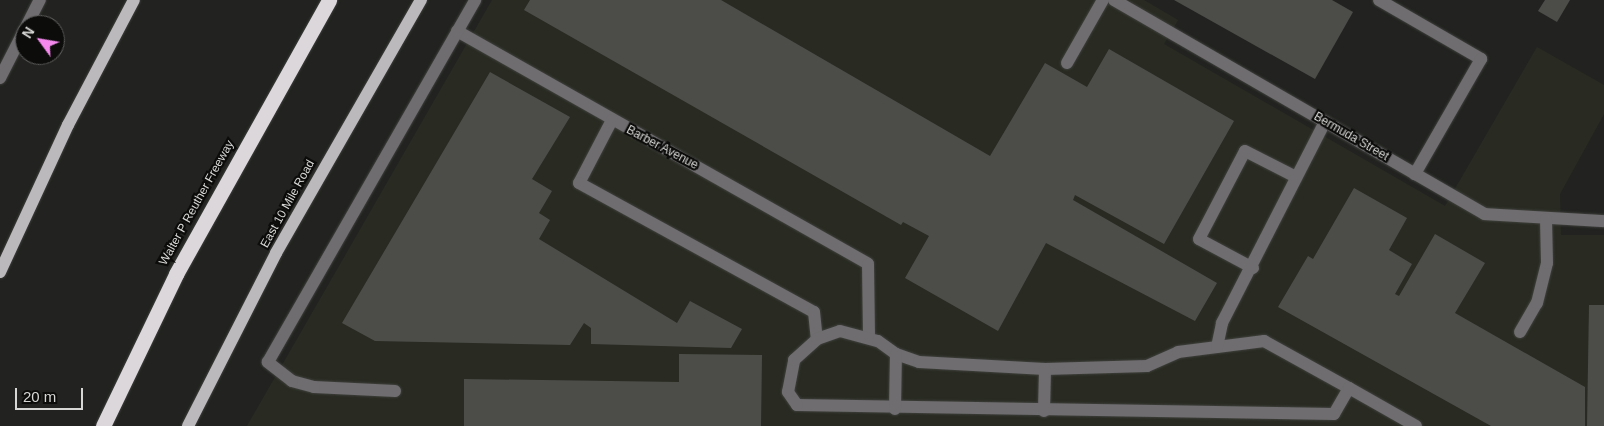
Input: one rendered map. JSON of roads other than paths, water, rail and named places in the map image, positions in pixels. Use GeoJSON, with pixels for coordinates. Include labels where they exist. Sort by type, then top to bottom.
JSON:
{"type":"FeatureCollection","features":[{"type":"Feature","properties":{"kind":"highway","name":"Walter P Reuther Freeway"},"geometry":{"type":"LineString","coordinates":[[103,426],[176,274],[330,0]]}},
{"type":"Feature","properties":{"kind":"main road"},"geometry":{"type":"LineString","coordinates":[[0,272],[68,125],[134,0]]}},
{"type":"Feature","properties":{"kind":"main road","name":"East 10 Mile Road"},"geometry":{"type":"LineString","coordinates":[[188,426],[276,253],[421,0]]}},
{"type":"Feature","properties":{"kind":"street"},"geometry":{"type":"LineString","coordinates":[[32,15],[40,0]]}},
{"type":"Feature","properties":{"kind":"street"},"geometry":{"type":"LineString","coordinates":[[395,391],[314,387],[292,381],[268,362],[475,0]]}},
{"type":"Feature","properties":{"kind":"street"},"geometry":{"type":"LineString","coordinates":[[1067,63],[1103,0]]}},
{"type":"Feature","properties":{"kind":"street","name":"Bermuda Street"},"geometry":{"type":"LineString","coordinates":[[1114,0],[1485,214],[1604,221]]}},
{"type":"Feature","properties":{"kind":"street"},"geometry":{"type":"LineString","coordinates":[[1379,0],[1481,59],[1415,174]]}},
{"type":"Feature","properties":{"kind":"street","name":"Barber Avenue"},"geometry":{"type":"LineString","coordinates":[[457,31],[868,264],[869,338]]}},
{"type":"Feature","properties":{"kind":"street"},"geometry":{"type":"LineString","coordinates":[[0,78],[15,49]]}},
{"type":"Feature","properties":{"kind":"street"},"geometry":{"type":"LineString","coordinates":[[612,120],[578,183],[814,312],[817,338]]}},
{"type":"Feature","properties":{"kind":"street"},"geometry":{"type":"LineString","coordinates":[[1217,347],[1222,323],[1253,268],[1296,177],[1325,122]]}},
{"type":"Feature","properties":{"kind":"street"},"geometry":{"type":"LineString","coordinates":[[1253,268],[1199,239],[1246,151],[1296,177]]}},
{"type":"Feature","properties":{"kind":"street"},"geometry":{"type":"LineString","coordinates":[[1520,332],[1537,303],[1547,263],[1546,219]]}},
{"type":"Feature","properties":{"kind":"street"},"geometry":{"type":"LineString","coordinates":[[1349,388],[1334,414],[895,409],[797,406],[788,392],[789,374],[801,350],[817,338],[840,331],[869,338],[896,354],[919,362],[1045,369],[1147,366],[1178,352],[1264,341],[1349,388],[1416,426]]}},
{"type":"Feature","properties":{"kind":"street"},"geometry":{"type":"LineString","coordinates":[[895,409],[896,354]]}},
{"type":"Feature","properties":{"kind":"street"},"geometry":{"type":"LineString","coordinates":[[1044,411],[1045,369]]}}]}
